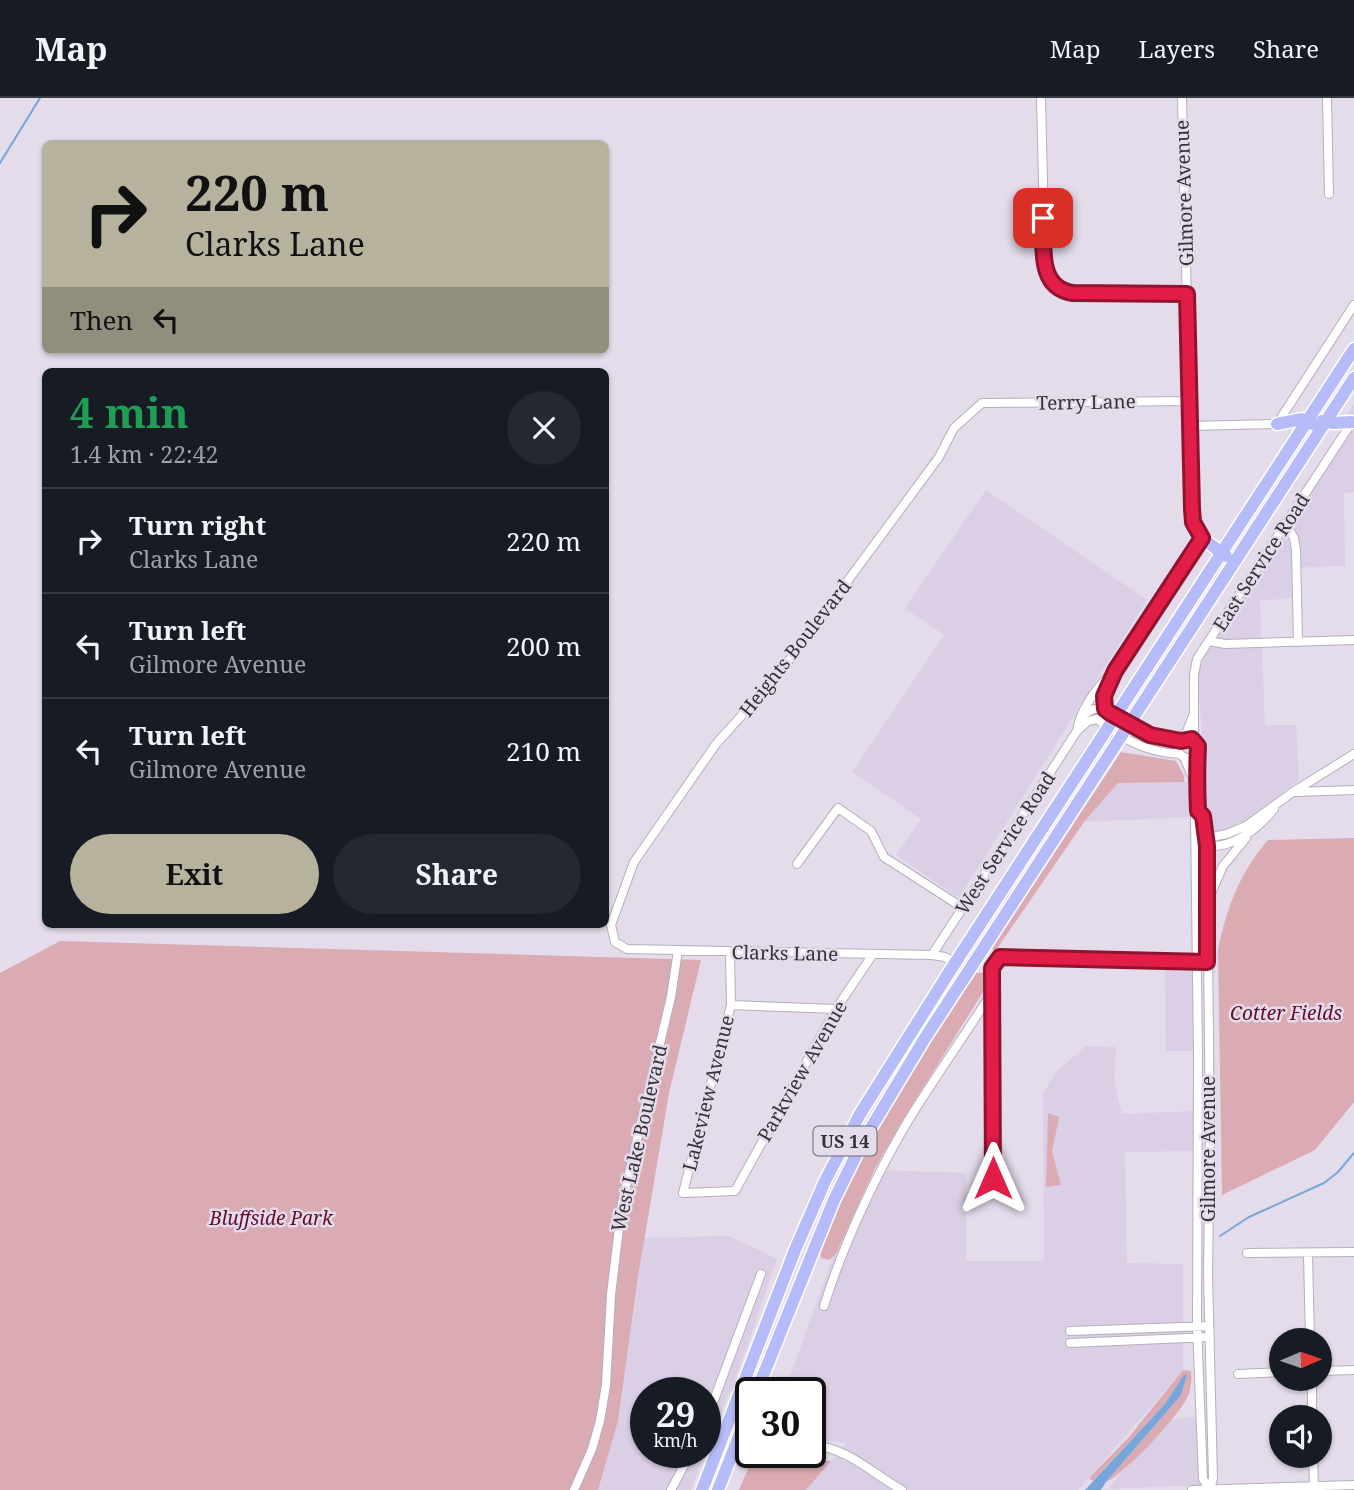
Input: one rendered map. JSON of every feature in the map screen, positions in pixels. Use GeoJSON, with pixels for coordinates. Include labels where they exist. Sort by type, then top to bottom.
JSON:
{"type":"FeatureCollection","features":[{"type":"Feature","properties":{"kind":"highway"},"geometry":{"type":"LineString","coordinates":[[1237,556],[1231,548],[1234,533],[1354,349]]}},
{"type":"Feature","properties":{"kind":"highway","name":"US 14"},"geometry":{"type":"LineString","coordinates":[[762,1377],[807,1261],[847,1172],[896,1085],[1354,378]]}},
{"type":"Feature","properties":{"kind":"highway"},"geometry":{"type":"LineString","coordinates":[[1342,396],[1340,414],[1353,421]]}},
{"type":"Feature","properties":{"kind":"highway"},"geometry":{"type":"LineString","coordinates":[[1320,400],[1319,416],[1325,423],[1353,421]]}},
{"type":"Feature","properties":{"kind":"highway"},"geometry":{"type":"LineString","coordinates":[[1277,424],[1297,419],[1308,420],[1314,426],[1312,442]]}},
{"type":"Feature","properties":{"kind":"highway"},"geometry":{"type":"LineString","coordinates":[[1277,424],[1292,430],[1293,441]]}},
{"type":"Feature","properties":{"kind":"highway","name":"US 14"},"geometry":{"type":"LineString","coordinates":[[702,1490],[785,1275],[825,1181],[860,1114],[1108,728],[1110,712],[1234,533]]}},
{"type":"Feature","properties":{"kind":"highway"},"geometry":{"type":"LineString","coordinates":[[1202,538],[1222,552],[1229,561],[1229,569]]}},
{"type":"Feature","properties":{"kind":"highway"},"geometry":{"type":"LineString","coordinates":[[1202,538],[1213,565]]}},
{"type":"Feature","properties":{"kind":"highway"},"geometry":{"type":"LineString","coordinates":[[955,963],[960,977],[958,989]]}},
{"type":"Feature","properties":{"kind":"highway"},"geometry":{"type":"LineString","coordinates":[[718,1490],[735,1457]]}},
{"type":"Feature","properties":{"kind":"street"},"geometry":{"type":"LineString","coordinates":[[1041,98],[1045,266],[1052,283],[1073,293],[1187,294]]}},
{"type":"Feature","properties":{"kind":"street","name":"Gilmore Avenue"},"geometry":{"type":"LineString","coordinates":[[1182,98],[1192,517],[1202,538]]}},
{"type":"Feature","properties":{"kind":"street"},"geometry":{"type":"LineString","coordinates":[[1327,98],[1329,194]]}},
{"type":"Feature","properties":{"kind":"street"},"geometry":{"type":"LineString","coordinates":[[1191,426],[1277,424],[1354,305]]}},
{"type":"Feature","properties":{"kind":"street","name":"Terry Lane"},"geometry":{"type":"LineString","coordinates":[[982,403],[1190,401]]}},
{"type":"Feature","properties":{"kind":"street","name":"Heights Boulevard"},"geometry":{"type":"LineString","coordinates":[[615,942],[611,925],[634,862],[716,744],[779,674],[883,533],[939,457],[954,428],[982,403]]}},
{"type":"Feature","properties":{"kind":"street","name":"East Service Road"},"geometry":{"type":"LineString","coordinates":[[1194,740],[1196,664],[1353,421]]}},
{"type":"Feature","properties":{"kind":"street"},"geometry":{"type":"LineString","coordinates":[[1286,524],[1294,538],[1296,550],[1298,642]]}},
{"type":"Feature","properties":{"kind":"street","name":"West Service Road"},"geometry":{"type":"LineString","coordinates":[[1110,712],[1104,696],[1115,671],[1202,538]]}},
{"type":"Feature","properties":{"kind":"street"},"geometry":{"type":"LineString","coordinates":[[1209,641],[1225,644],[1354,640]]}},
{"type":"Feature","properties":{"kind":"street","name":"West Service Road"},"geometry":{"type":"LineString","coordinates":[[932,955],[1077,731],[1078,722],[1104,681],[1115,671]]}},
{"type":"Feature","properties":{"kind":"street"},"geometry":{"type":"LineString","coordinates":[[1084,714],[1094,709],[1110,712],[1150,735],[1194,740]]}},
{"type":"Feature","properties":{"kind":"street","name":"East Service Road"},"geometry":{"type":"LineString","coordinates":[[1183,740],[1194,714]]}},
{"type":"Feature","properties":{"kind":"street"},"geometry":{"type":"LineString","coordinates":[[1077,731],[1092,719],[1097,719],[1121,737],[1150,750],[1190,758],[1196,755]]}},
{"type":"Feature","properties":{"kind":"street","name":"Gilmore Avenue"},"geometry":{"type":"LineString","coordinates":[[1183,740],[1179,746],[1195,783],[1198,811],[1195,817],[1197,1338],[1203,1479],[1210,1490]]}},
{"type":"Feature","properties":{"kind":"street","name":"Gilmore Avenue"},"geometry":{"type":"LineString","coordinates":[[1194,740],[1198,746],[1195,783]]}},
{"type":"Feature","properties":{"kind":"street"},"geometry":{"type":"LineString","coordinates":[[1196,843],[1235,831],[1354,754]]}},
{"type":"Feature","properties":{"kind":"street"},"geometry":{"type":"LineString","coordinates":[[1293,792],[1354,790]]}},
{"type":"Feature","properties":{"kind":"street"},"geometry":{"type":"LineString","coordinates":[[1207,904],[1223,866],[1278,803]]}},
{"type":"Feature","properties":{"kind":"street"},"geometry":{"type":"LineString","coordinates":[[797,864],[838,808],[871,831],[884,857],[963,908]]}},
{"type":"Feature","properties":{"kind":"street","name":"Gilmore Avenue"},"geometry":{"type":"LineString","coordinates":[[1198,811],[1203,816],[1207,841],[1209,1326],[1213,1478],[1210,1490]]}},
{"type":"Feature","properties":{"kind":"street"},"geometry":{"type":"LineString","coordinates":[[1207,841],[1229,843],[1254,830]]}},
{"type":"Feature","properties":{"kind":"street","name":"Clarks Lane"},"geometry":{"type":"LineString","coordinates":[[615,942],[627,949],[932,955],[949,958],[955,963]]}},
{"type":"Feature","properties":{"kind":"street","name":"West Lake Boulevard"},"geometry":{"type":"LineString","coordinates":[[574,1490],[592,1449],[600,1422],[606,1385],[612,1275],[622,1203],[671,997],[678,950]]}},
{"type":"Feature","properties":{"kind":"street","name":"Lakeview Avenue"},"geometry":{"type":"LineString","coordinates":[[730,952],[731,1005],[683,1193],[735,1191]]}},
{"type":"Feature","properties":{"kind":"street","name":"Parkview Avenue"},"geometry":{"type":"LineString","coordinates":[[735,1191],[836,1009],[873,954]]}},
{"type":"Feature","properties":{"kind":"street"},"geometry":{"type":"LineString","coordinates":[[993,1178],[992,968],[1000,957],[1207,962]]}},
{"type":"Feature","properties":{"kind":"street"},"geometry":{"type":"LineString","coordinates":[[824,1306],[837,1266],[879,1173],[906,1125],[992,991]]}},
{"type":"Feature","properties":{"kind":"street"},"geometry":{"type":"LineString","coordinates":[[731,1005],[836,1009]]}},
{"type":"Feature","properties":{"kind":"street"},"geometry":{"type":"LineString","coordinates":[[1247,1253],[1354,1252]]}},
{"type":"Feature","properties":{"kind":"street"},"geometry":{"type":"LineString","coordinates":[[1308,1254],[1310,1328]]}},
{"type":"Feature","properties":{"kind":"street"},"geometry":{"type":"LineString","coordinates":[[721,1382],[761,1274]]}},
{"type":"Feature","properties":{"kind":"street"},"geometry":{"type":"LineString","coordinates":[[1070,1331],[1209,1326]]}},
{"type":"Feature","properties":{"kind":"street"},"geometry":{"type":"LineString","coordinates":[[1070,1343],[1210,1337]]}},
{"type":"Feature","properties":{"kind":"street"},"geometry":{"type":"LineString","coordinates":[[1332,1371],[1354,1370]]}},
{"type":"Feature","properties":{"kind":"street"},"geometry":{"type":"LineString","coordinates":[[1238,1374],[1269,1373]]}},
{"type":"Feature","properties":{"kind":"street"},"geometry":{"type":"LineString","coordinates":[[721,1427],[735,1432]]}},
{"type":"Feature","properties":{"kind":"street"},"geometry":{"type":"LineString","coordinates":[[826,1448],[851,1456],[877,1476],[902,1490]]}},
{"type":"Feature","properties":{"kind":"street"},"geometry":{"type":"LineString","coordinates":[[671,1490],[683,1468]]}},
{"type":"Feature","properties":{"kind":"street"},"geometry":{"type":"LineString","coordinates":[[1313,1468],[1314,1488]]}},
{"type":"Feature","properties":{"kind":"street"},"geometry":{"type":"LineString","coordinates":[[1192,1490],[1354,1485]]}},
{"type":"Feature","properties":{"kind":"shaded area"},"geometry":{"type":"Polygon","coordinates":[[[1354,404],[1354,492],[1344,493],[1345,566],[1291,568],[1292,598],[1260,601],[1265,725],[1296,725],[1299,780],[1244,824],[1228,831],[1216,832],[1210,830],[1207,818],[1198,672],[1211,648],[1213,631],[1347,426],[1348,413],[1354,404]]]}},
{"type":"Feature","properties":{"kind":"shaded area"},"geometry":{"type":"Polygon","coordinates":[[[986,490],[1147,600],[959,898],[896,855],[921,819],[852,772],[944,635],[905,608],[986,490]]]}},
{"type":"Feature","properties":{"kind":"shaded area"},"geometry":{"type":"Polygon","coordinates":[[[1189,782],[1191,817],[1084,822],[1114,783],[1189,782]]]}},
{"type":"Feature","properties":{"kind":"shaded area"},"geometry":{"type":"Polygon","coordinates":[[[1165,957],[1194,957],[1194,1051],[1166,1051],[1165,957]]]}},
{"type":"Feature","properties":{"kind":"shaded area"},"geometry":{"type":"Polygon","coordinates":[[[1086,1046],[1116,1047],[1114,1082],[1122,1114],[1194,1111],[1194,1151],[1125,1152],[1127,1263],[1183,1264],[1183,1370],[1078,1490],[806,1490],[846,1443],[826,1440],[826,1377],[790,1377],[833,1257],[874,1170],[966,1173],[966,1261],[1044,1261],[1043,1094],[1055,1073],[1086,1046]]]}},
{"type":"Feature","properties":{"kind":"shaded area"},"geometry":{"type":"Polygon","coordinates":[[[729,1236],[777,1259],[721,1414],[721,1377],[630,1377],[630,1468],[700,1468],[691,1490],[598,1490],[618,1421],[644,1238],[729,1236]]]}},
{"type":"Feature","properties":{"kind":"shaded area"},"geometry":{"type":"Polygon","coordinates":[[[1198,1416],[1201,1485],[1107,1489],[1170,1420],[1198,1416]]]}},
{"type":"Feature","properties":{"kind":"green space"},"geometry":{"type":"Polygon","coordinates":[[[1121,752],[1176,761],[1184,776],[1184,782],[1118,783],[1084,822],[996,950],[991,949],[1121,752]]]}},
{"type":"Feature","properties":{"kind":"green space","name":"Cotter Fields"},"geometry":{"type":"Polygon","coordinates":[[[1354,838],[1354,1102],[1315,1150],[1222,1195],[1218,950],[1230,905],[1249,865],[1268,840],[1354,838]]]}},
{"type":"Feature","properties":{"kind":"green space","name":"Bluffside Park"},"geometry":{"type":"Polygon","coordinates":[[[60,941],[701,960],[669,1093],[638,1277],[618,1421],[598,1490],[0,1490],[0,973],[60,941]]]}},
{"type":"Feature","properties":{"kind":"green space"},"geometry":{"type":"Polygon","coordinates":[[[976,973],[986,973],[985,989],[874,1170],[836,1254],[829,1260],[821,1258],[821,1245],[826,1232],[868,1147],[920,1059],[976,973]]]}},
{"type":"Feature","properties":{"kind":"green space"},"geometry":{"type":"Polygon","coordinates":[[[1048,1113],[1059,1117],[1052,1152],[1061,1185],[1046,1187],[1048,1113]]]}},
{"type":"Feature","properties":{"kind":"green space"},"geometry":{"type":"Polygon","coordinates":[[[1183,1370],[1191,1371],[1188,1395],[1162,1432],[1126,1468],[1106,1482],[1181,1395],[1187,1375],[1165,1404],[1093,1481],[1089,1478],[1129,1437],[1183,1370]]]}},
{"type":"Feature","properties":{"kind":"green space"},"geometry":{"type":"Polygon","coordinates":[[[748,1468],[825,1468],[806,1490],[739,1490],[748,1468]]]}},
{"type":"Feature","properties":{"kind":"water"},"geometry":{"type":"Polygon","coordinates":[[[1184,1375],[1187,1375],[1181,1395],[1101,1490],[1085,1490],[1165,1404],[1184,1375]]]}},
{"type":"Feature","properties":{"kind":"waterway"},"geometry":{"type":"LineString","coordinates":[[0,163],[40,98]]}},
{"type":"Feature","properties":{"kind":"waterway"},"geometry":{"type":"LineString","coordinates":[[1220,1236],[1249,1217],[1324,1183],[1338,1172],[1354,1153]]}},
{"type":"Feature","properties":{"kind":"route"},"geometry":{"type":"LineString","coordinates":[[993,1178],[992,968],[1000,957],[1207,962],[1207,837],[1203,816],[1198,811],[1195,783],[1198,771],[1197,743],[1188,738],[1181,741],[1150,735],[1110,713],[1105,709],[1104,700],[1115,671],[1202,538],[1193,522],[1192,509],[1187,294],[1073,293],[1060,289],[1047,275],[1043,218]]}}]}
